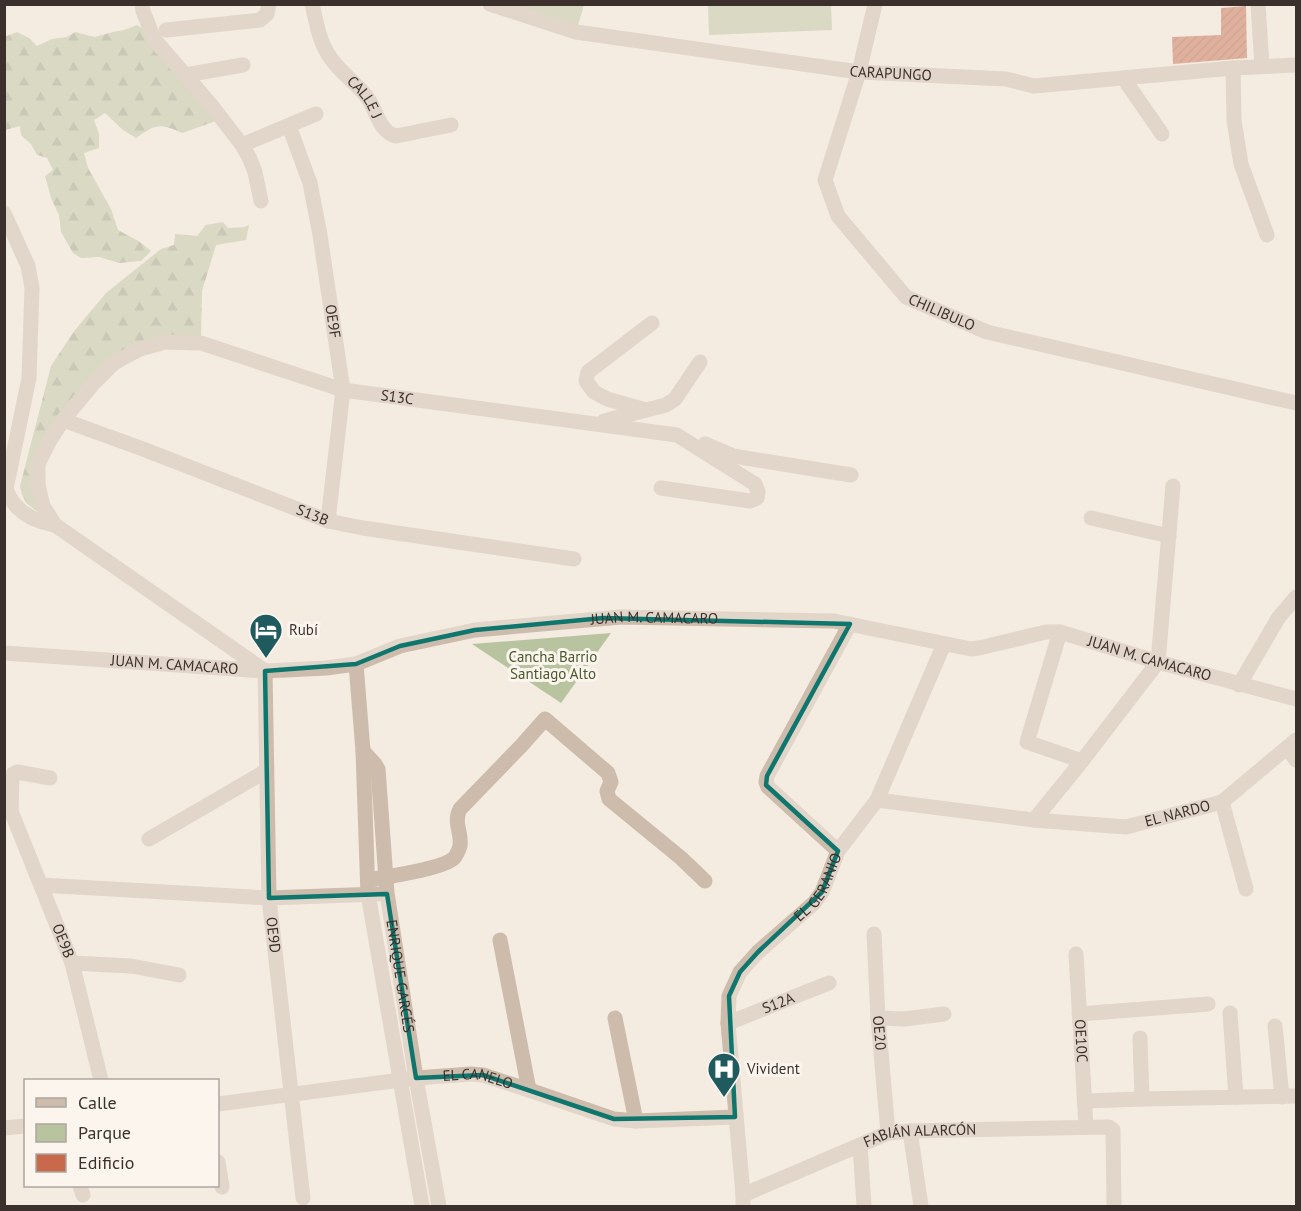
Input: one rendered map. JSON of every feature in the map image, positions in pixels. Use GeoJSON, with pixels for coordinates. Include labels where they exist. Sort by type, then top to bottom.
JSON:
{"type":"FeatureCollection","features":[{"type":"Feature","properties":{"kind":"street"},"geometry":{"type":"LineString","coordinates":[[142,4],[154,39],[242,145],[255,172],[261,201]]}},
{"type":"Feature","properties":{"kind":"street"},"geometry":{"type":"LineString","coordinates":[[166,30],[260,20],[267,14],[268,4]]}},
{"type":"Feature","properties":{"kind":"street","name":"CALLE J"},"geometry":{"type":"LineString","coordinates":[[312,4],[328,56],[367,98],[384,131],[396,136],[451,125]]}},
{"type":"Feature","properties":{"kind":"street","name":"CARAPUNGO"},"geometry":{"type":"LineString","coordinates":[[490,4],[576,32],[859,72],[1006,79],[1034,86],[1233,68],[1296,65]]}},
{"type":"Feature","properties":{"kind":"street","name":"CHILIBULO"},"geometry":{"type":"LineString","coordinates":[[875,4],[859,72],[825,180],[838,216],[906,297],[987,332],[1296,403]]}},
{"type":"Feature","properties":{"kind":"street"},"geometry":{"type":"LineString","coordinates":[[1258,4],[1262,66]]}},
{"type":"Feature","properties":{"kind":"street"},"geometry":{"type":"LineString","coordinates":[[185,75],[243,65]]}},
{"type":"Feature","properties":{"kind":"street"},"geometry":{"type":"LineString","coordinates":[[1233,68],[1234,120],[1241,164],[1267,236]]}},
{"type":"Feature","properties":{"kind":"street"},"geometry":{"type":"LineString","coordinates":[[1124,79],[1162,134]]}},
{"type":"Feature","properties":{"kind":"street"},"geometry":{"type":"LineString","coordinates":[[242,145],[316,114]]}},
{"type":"Feature","properties":{"kind":"street","name":"OE9F"},"geometry":{"type":"LineString","coordinates":[[289,126],[310,183],[344,390],[328,521]]}},
{"type":"Feature","properties":{"kind":"street"},"geometry":{"type":"LineString","coordinates":[[4,213],[28,266],[32,288],[29,378],[5,489],[9,499],[17,508],[37,522],[55,525],[266,670]]}},
{"type":"Feature","properties":{"kind":"street"},"geometry":{"type":"LineString","coordinates":[[646,410],[607,399],[594,392],[586,381],[588,372],[652,323]]}},
{"type":"Feature","properties":{"kind":"street","name":"S13C"},"geometry":{"type":"LineString","coordinates":[[55,525],[43,506],[38,485],[38,464],[49,442],[63,420],[114,363],[140,349],[165,342],[201,344],[344,390],[677,435],[755,484],[758,492],[757,498],[750,501],[661,488]]}},
{"type":"Feature","properties":{"kind":"street"},"geometry":{"type":"LineString","coordinates":[[595,424],[666,405],[675,399],[700,362]]}},
{"type":"Feature","properties":{"kind":"street","name":"S13B"},"geometry":{"type":"LineString","coordinates":[[63,420],[143,448],[328,521],[574,559]]}},
{"type":"Feature","properties":{"kind":"street"},"geometry":{"type":"LineString","coordinates":[[677,435],[733,456],[851,475]]}},
{"type":"Feature","properties":{"kind":"street"},"geometry":{"type":"LineString","coordinates":[[877,800],[1034,820],[1158,662],[1173,486]]}},
{"type":"Feature","properties":{"kind":"street"},"geometry":{"type":"LineString","coordinates":[[1091,518],[1169,536]]}},
{"type":"Feature","properties":{"kind":"street"},"geometry":{"type":"LineString","coordinates":[[1239,685],[1279,617],[1296,597]]}},
{"type":"Feature","properties":{"kind":"street","name":"JUAN M. CAMACARO"},"geometry":{"type":"LineString","coordinates":[[4,653],[266,670],[326,668],[356,664],[400,646],[475,630],[603,618],[834,621],[970,649],[1046,632],[1060,632],[1239,685],[1296,699]]}},
{"type":"Feature","properties":{"kind":"street"},"geometry":{"type":"LineString","coordinates":[[838,850],[768,787],[766,782],[767,776],[850,624]]}},
{"type":"Feature","properties":{"kind":"street"},"geometry":{"type":"LineString","coordinates":[[1060,632],[1027,742],[1082,761]]}},
{"type":"Feature","properties":{"kind":"street","name":"EL GERANIO"},"geometry":{"type":"LineString","coordinates":[[743,1201],[728,1023],[729,996],[740,972],[758,952],[814,903],[822,892],[838,850],[877,800],[944,644]]}},
{"type":"Feature","properties":{"kind":"street","name":"ENRIQUE GARCÉS"},"geometry":{"type":"LineString","coordinates":[[356,664],[363,751],[368,887],[409,1080],[439,1206]]}},
{"type":"Feature","properties":{"kind":"street","name":"OE9D"},"geometry":{"type":"LineString","coordinates":[[266,670],[269,898],[303,1198]]}},
{"type":"Feature","properties":{"kind":"street"},"geometry":{"type":"LineString","coordinates":[[41,885],[269,898],[386,885],[443,865],[455,858],[460,845],[457,815],[460,809],[545,719],[608,773],[611,782],[607,791],[609,799],[681,858],[705,881]]}},
{"type":"Feature","properties":{"kind":"street","name":"EL NARDO"},"geometry":{"type":"LineString","coordinates":[[1034,820],[1126,827],[1222,802],[1293,749]]}},
{"type":"Feature","properties":{"kind":"street","name":"ENRIQUE GARCÉS"},"geometry":{"type":"LineString","coordinates":[[363,751],[378,769],[386,885],[422,1206]]}},
{"type":"Feature","properties":{"kind":"street"},"geometry":{"type":"LineString","coordinates":[[149,839],[266,771]]}},
{"type":"Feature","properties":{"kind":"street"},"geometry":{"type":"LineString","coordinates":[[8,811],[13,774],[17,772],[50,778]]}},
{"type":"Feature","properties":{"kind":"street"},"geometry":{"type":"LineString","coordinates":[[1222,802],[1246,889]]}},
{"type":"Feature","properties":{"kind":"street","name":"OE9B"},"geometry":{"type":"LineString","coordinates":[[8,811],[72,963],[101,1079]]}},
{"type":"Feature","properties":{"kind":"street","name":"OE20"},"geometry":{"type":"LineString","coordinates":[[874,934],[878,1018],[888,1133]]}},
{"type":"Feature","properties":{"kind":"street"},"geometry":{"type":"LineString","coordinates":[[500,940],[529,1090]]}},
{"type":"Feature","properties":{"kind":"street","name":"OE10C"},"geometry":{"type":"LineString","coordinates":[[1076,954],[1086,1127]]}},
{"type":"Feature","properties":{"kind":"street"},"geometry":{"type":"LineString","coordinates":[[72,963],[131,966],[179,975]]}},
{"type":"Feature","properties":{"kind":"street","name":"S12A"},"geometry":{"type":"LineString","coordinates":[[728,1023],[830,983]]}},
{"type":"Feature","properties":{"kind":"street"},"geometry":{"type":"LineString","coordinates":[[1079,1014],[1208,1004]]}},
{"type":"Feature","properties":{"kind":"street"},"geometry":{"type":"LineString","coordinates":[[1230,1013],[1236,1097]]}},
{"type":"Feature","properties":{"kind":"street"},"geometry":{"type":"LineString","coordinates":[[878,1018],[904,1019],[944,1014]]}},
{"type":"Feature","properties":{"kind":"street"},"geometry":{"type":"LineString","coordinates":[[615,1018],[636,1121]]}},
{"type":"Feature","properties":{"kind":"street"},"geometry":{"type":"LineString","coordinates":[[1085,1101],[1289,1096],[1275,1026]]}},
{"type":"Feature","properties":{"kind":"street"},"geometry":{"type":"LineString","coordinates":[[1140,1038],[1142,1099]]}},
{"type":"Feature","properties":{"kind":"street","name":"EL CANELO"},"geometry":{"type":"LineString","coordinates":[[219,1104],[471,1074],[483,1075],[614,1119],[636,1121],[735,1117]]}},
{"type":"Feature","properties":{"kind":"street"},"geometry":{"type":"LineString","coordinates":[[4,1128],[24,1126]]}},
{"type":"Feature","properties":{"kind":"street","name":"FABIÁN ALARCÓN"},"geometry":{"type":"LineString","coordinates":[[743,1201],[888,1133],[1109,1127],[1113,1130],[1114,1206]]}},
{"type":"Feature","properties":{"kind":"street"},"geometry":{"type":"LineString","coordinates":[[910,1131],[921,1206]]}},
{"type":"Feature","properties":{"kind":"street"},"geometry":{"type":"LineString","coordinates":[[860,1145],[864,1206]]}},
{"type":"Feature","properties":{"kind":"street"},"geometry":{"type":"LineString","coordinates":[[219,1168],[222,1187]]}},
{"type":"Feature","properties":{"kind":"highlighted area"},"geometry":{"type":"Polygon","coordinates":[[[603,618],[850,624],[767,776],[766,785],[838,851],[822,892],[740,972],[729,996],[735,1117],[614,1119],[483,1075],[416,1078],[387,894],[269,898],[265,671],[356,664],[400,646],[475,630],[603,618]]]}},
{"type":"Feature","properties":{"kind":"green space"},"geometry":{"type":"Polygon","coordinates":[[[501,5],[584,5],[576,32],[501,5]]]}},
{"type":"Feature","properties":{"kind":"green space"},"geometry":{"type":"Polygon","coordinates":[[[708,5],[831,5],[832,30],[709,35],[708,5]]]}},
{"type":"Feature","properties":{"kind":"green space"},"geometry":{"type":"Polygon","coordinates":[[[137,25],[147,31],[219,120],[182,133],[163,126],[158,127],[136,138],[123,130],[105,113],[94,120],[99,134],[99,148],[84,153],[88,168],[111,209],[118,230],[151,251],[141,261],[119,263],[99,257],[81,258],[73,253],[61,232],[59,215],[45,176],[53,170],[47,158],[37,155],[31,144],[21,135],[20,126],[5,130],[4,37],[17,32],[29,38],[37,46],[52,39],[67,37],[75,32],[95,37],[137,25]]]}},
{"type":"Feature","properties":{"kind":"green space"},"geometry":{"type":"Polygon","coordinates":[[[223,222],[228,228],[249,225],[246,240],[216,245],[202,291],[201,336],[138,342],[43,440],[41,514],[27,503],[20,486],[51,366],[75,330],[106,293],[161,249],[174,245],[175,234],[197,236],[206,225],[223,222]]]}},
{"type":"Feature","properties":{"kind":"green space","name":"Cancha Barrio Santiago Alto"},"geometry":{"type":"Polygon","coordinates":[[[611,633],[561,703],[472,644],[611,633]]]}},
{"type":"Feature","properties":{"kind":"building"},"geometry":{"type":"Polygon","coordinates":[[[1246,6],[1247,58],[1173,64],[1172,37],[1221,35],[1221,8],[1246,6]]]}},
{"type":"Feature","properties":{"kind":"place","name":"Rubí"},"geometry":{"type":"Point","coordinates":[266,659]}},
{"type":"Feature","properties":{"kind":"place","name":"Vivident"},"geometry":{"type":"Point","coordinates":[724,1098]}}]}
